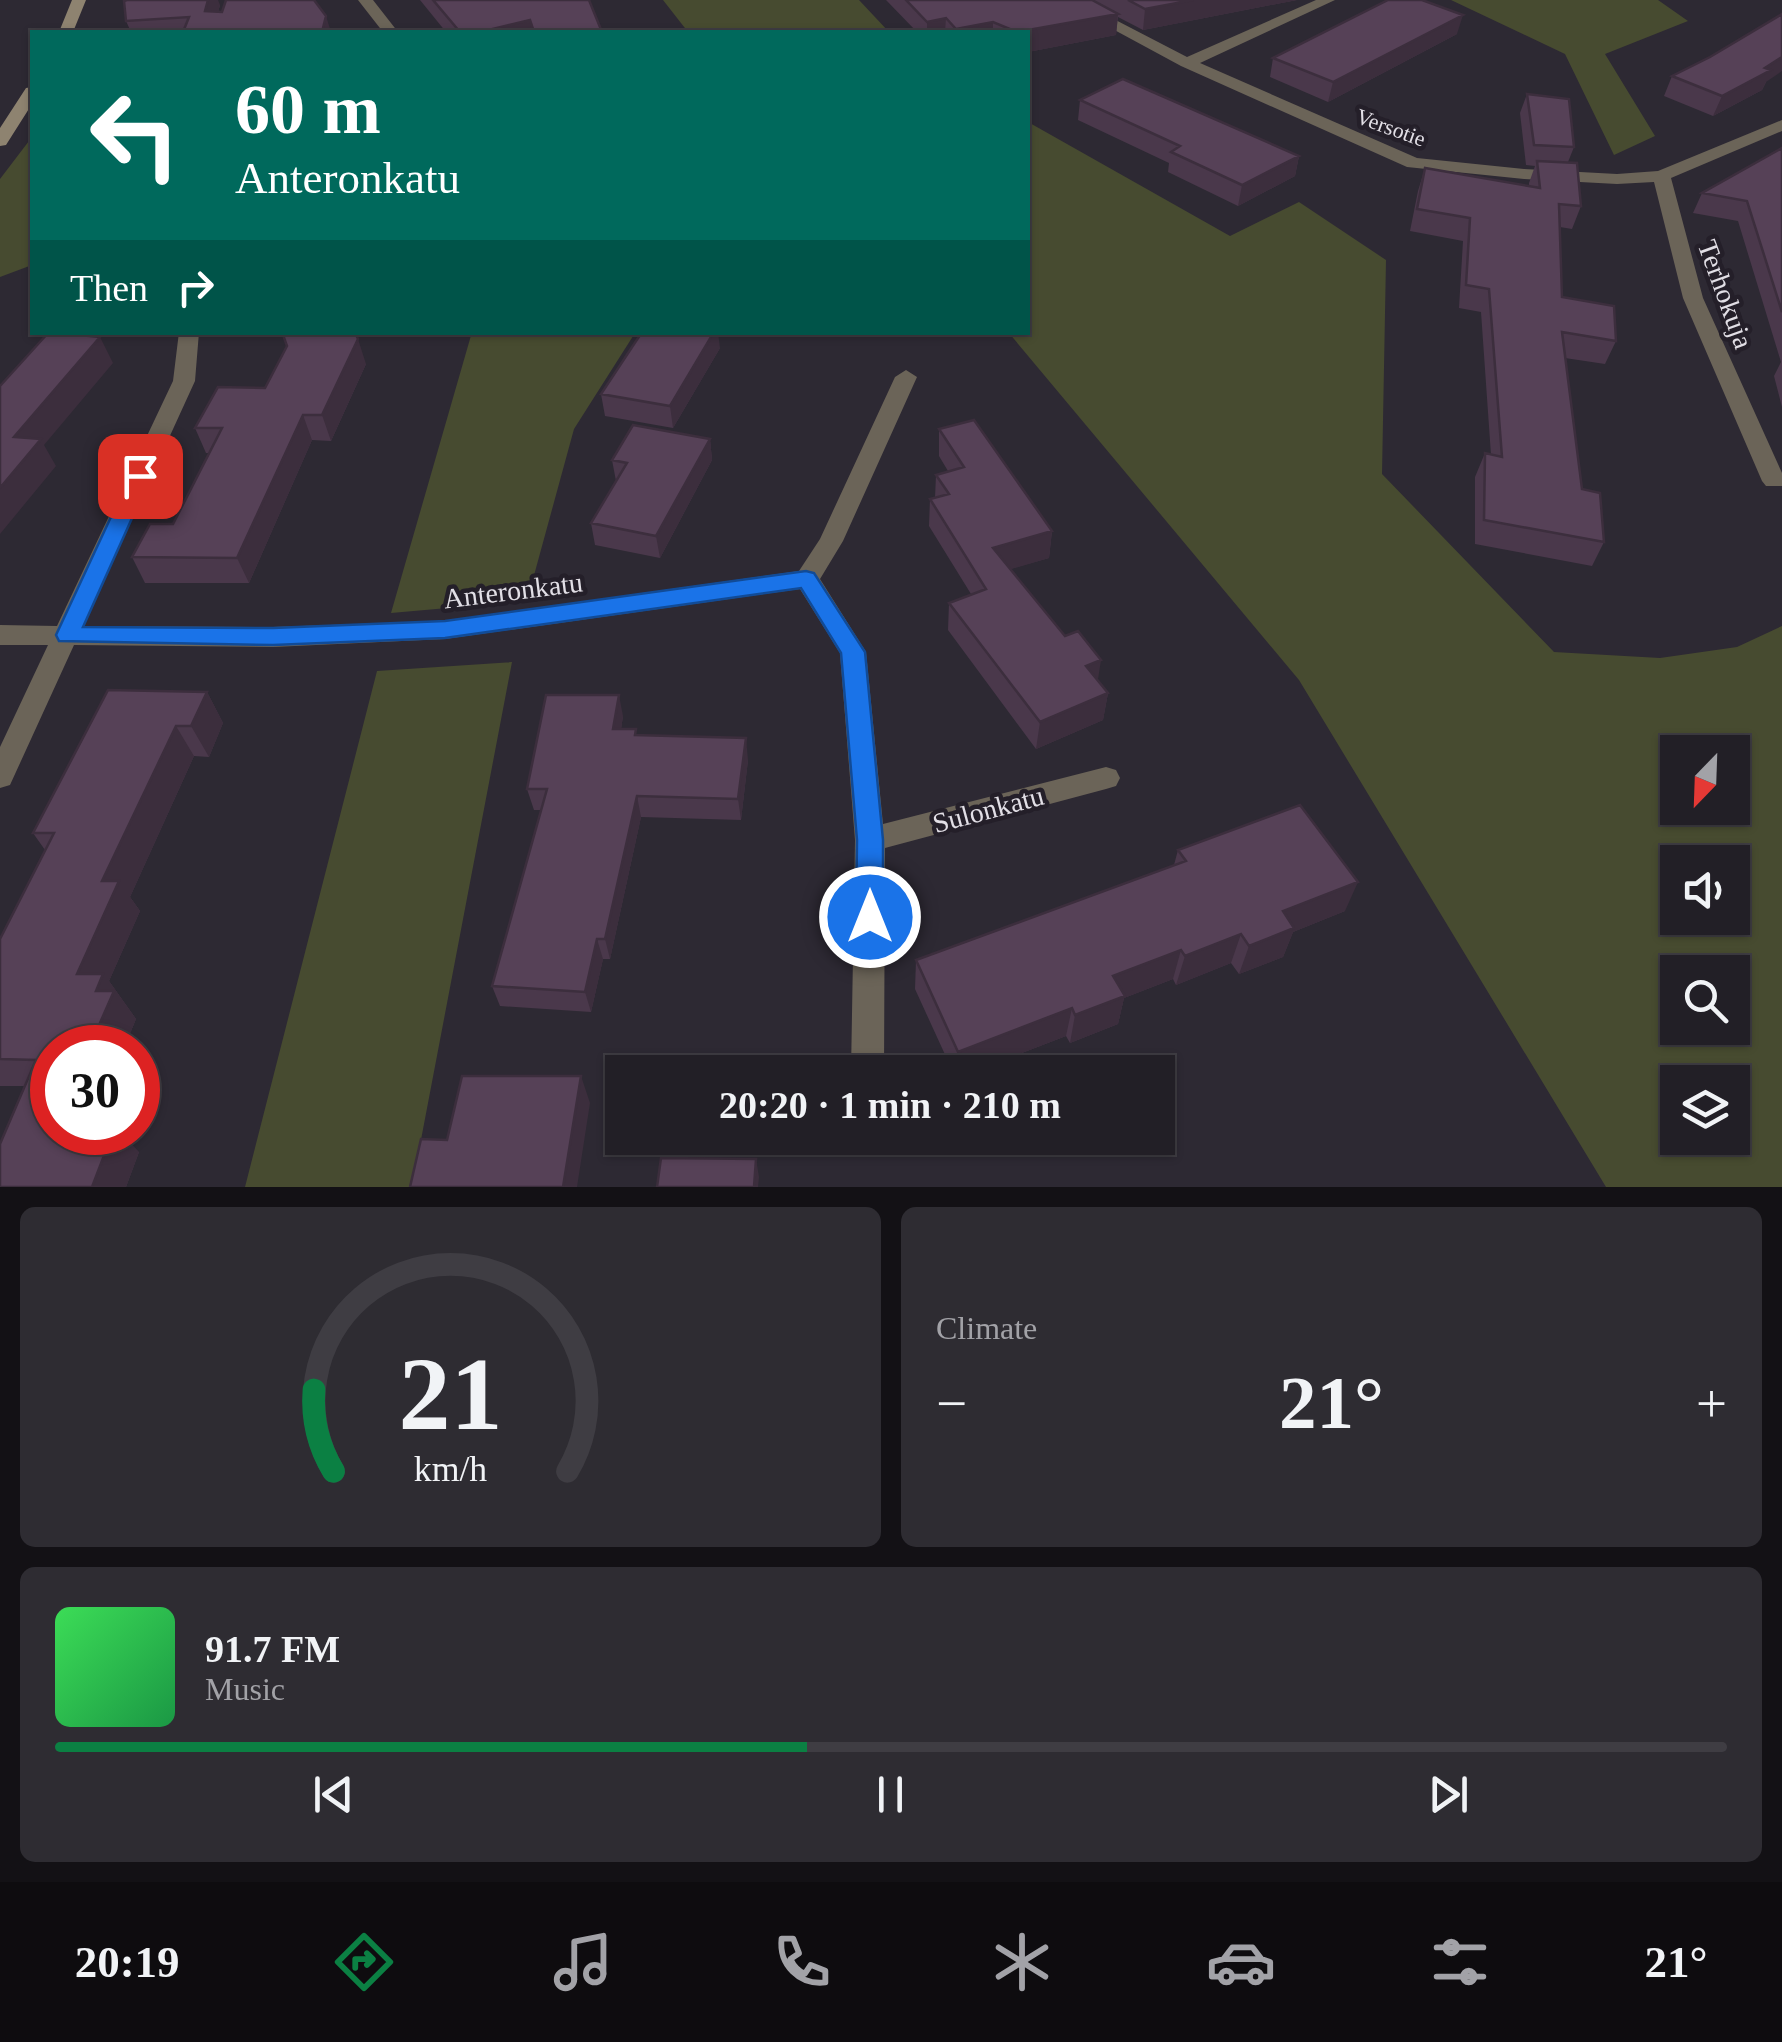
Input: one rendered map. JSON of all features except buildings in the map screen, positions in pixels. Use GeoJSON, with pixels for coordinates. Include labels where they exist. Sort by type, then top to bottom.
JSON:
{"type":"FeatureCollection","features":[{"type":"Feature","properties":{"kind":"street"},"geometry":{"type":"LineString","coordinates":[[67,30],[79,0]]}},
{"type":"Feature","properties":{"kind":"street"},"geometry":{"type":"LineString","coordinates":[[365,0],[390,30]]}},
{"type":"Feature","properties":{"kind":"street","name":"Versotie"},"geometry":{"type":"LineString","coordinates":[[1066,0],[1187,63],[1413,163],[1524,174],[1661,176],[1782,125]]}},
{"type":"Feature","properties":{"kind":"street"},"geometry":{"type":"LineString","coordinates":[[1187,63],[1328,0]]}},
{"type":"Feature","properties":{"kind":"street"},"geometry":{"type":"LineString","coordinates":[[0,141],[30,95]]}},
{"type":"Feature","properties":{"kind":"street","name":"Terhokuja"},"geometry":{"type":"LineString","coordinates":[[1661,176],[1693,298],[1774,481]]}},
{"type":"Feature","properties":{"kind":"street"},"geometry":{"type":"LineString","coordinates":[[0,777],[184,380],[189,335]]}},
{"type":"Feature","properties":{"kind":"street"},"geometry":{"type":"LineString","coordinates":[[868,1055],[870,840],[853,652],[806,579],[832,541],[906,377]]}},
{"type":"Feature","properties":{"kind":"street","name":"Anteronkatu"},"geometry":{"type":"LineString","coordinates":[[0,635],[273,637],[445,630],[806,579]]}},
{"type":"Feature","properties":{"kind":"street","name":"Sulonkatu"},"geometry":{"type":"LineString","coordinates":[[870,840],[1106,778]]}},
{"type":"Feature","properties":{"kind":"green space"},"geometry":{"type":"Polygon","coordinates":[[[663,0],[859,0],[887,30],[686,30],[663,0]]]}},
{"type":"Feature","properties":{"kind":"green space"},"geometry":{"type":"Polygon","coordinates":[[[1451,0],[1658,0],[1688,21],[1605,54],[1655,136],[1614,155],[1565,54],[1451,0]]]}},
{"type":"Feature","properties":{"kind":"green space"},"geometry":{"type":"Polygon","coordinates":[[[1030,123],[1230,236],[1299,202],[1386,260],[1382,474],[1554,652],[1660,658],[1737,647],[1782,626],[1782,1187],[1606,1187],[1299,680],[1011,335],[1030,335],[1030,123]]]}},
{"type":"Feature","properties":{"kind":"green space"},"geometry":{"type":"Polygon","coordinates":[[[30,140],[30,266],[0,277],[0,179],[30,140]]]}},
{"type":"Feature","properties":{"kind":"green space"},"geometry":{"type":"Polygon","coordinates":[[[471,335],[634,335],[574,429],[527,601],[391,613],[471,335]]]}},
{"type":"Feature","properties":{"kind":"green space"},"geometry":{"type":"Polygon","coordinates":[[[512,662],[412,1187],[245,1187],[377,671],[512,662]]]}},
{"type":"Feature","properties":{"kind":"route"},"geometry":{"type":"LineString","coordinates":[[140,476],[68,635],[273,637],[445,630],[806,579],[853,652],[870,840],[870,917]]}}]}
